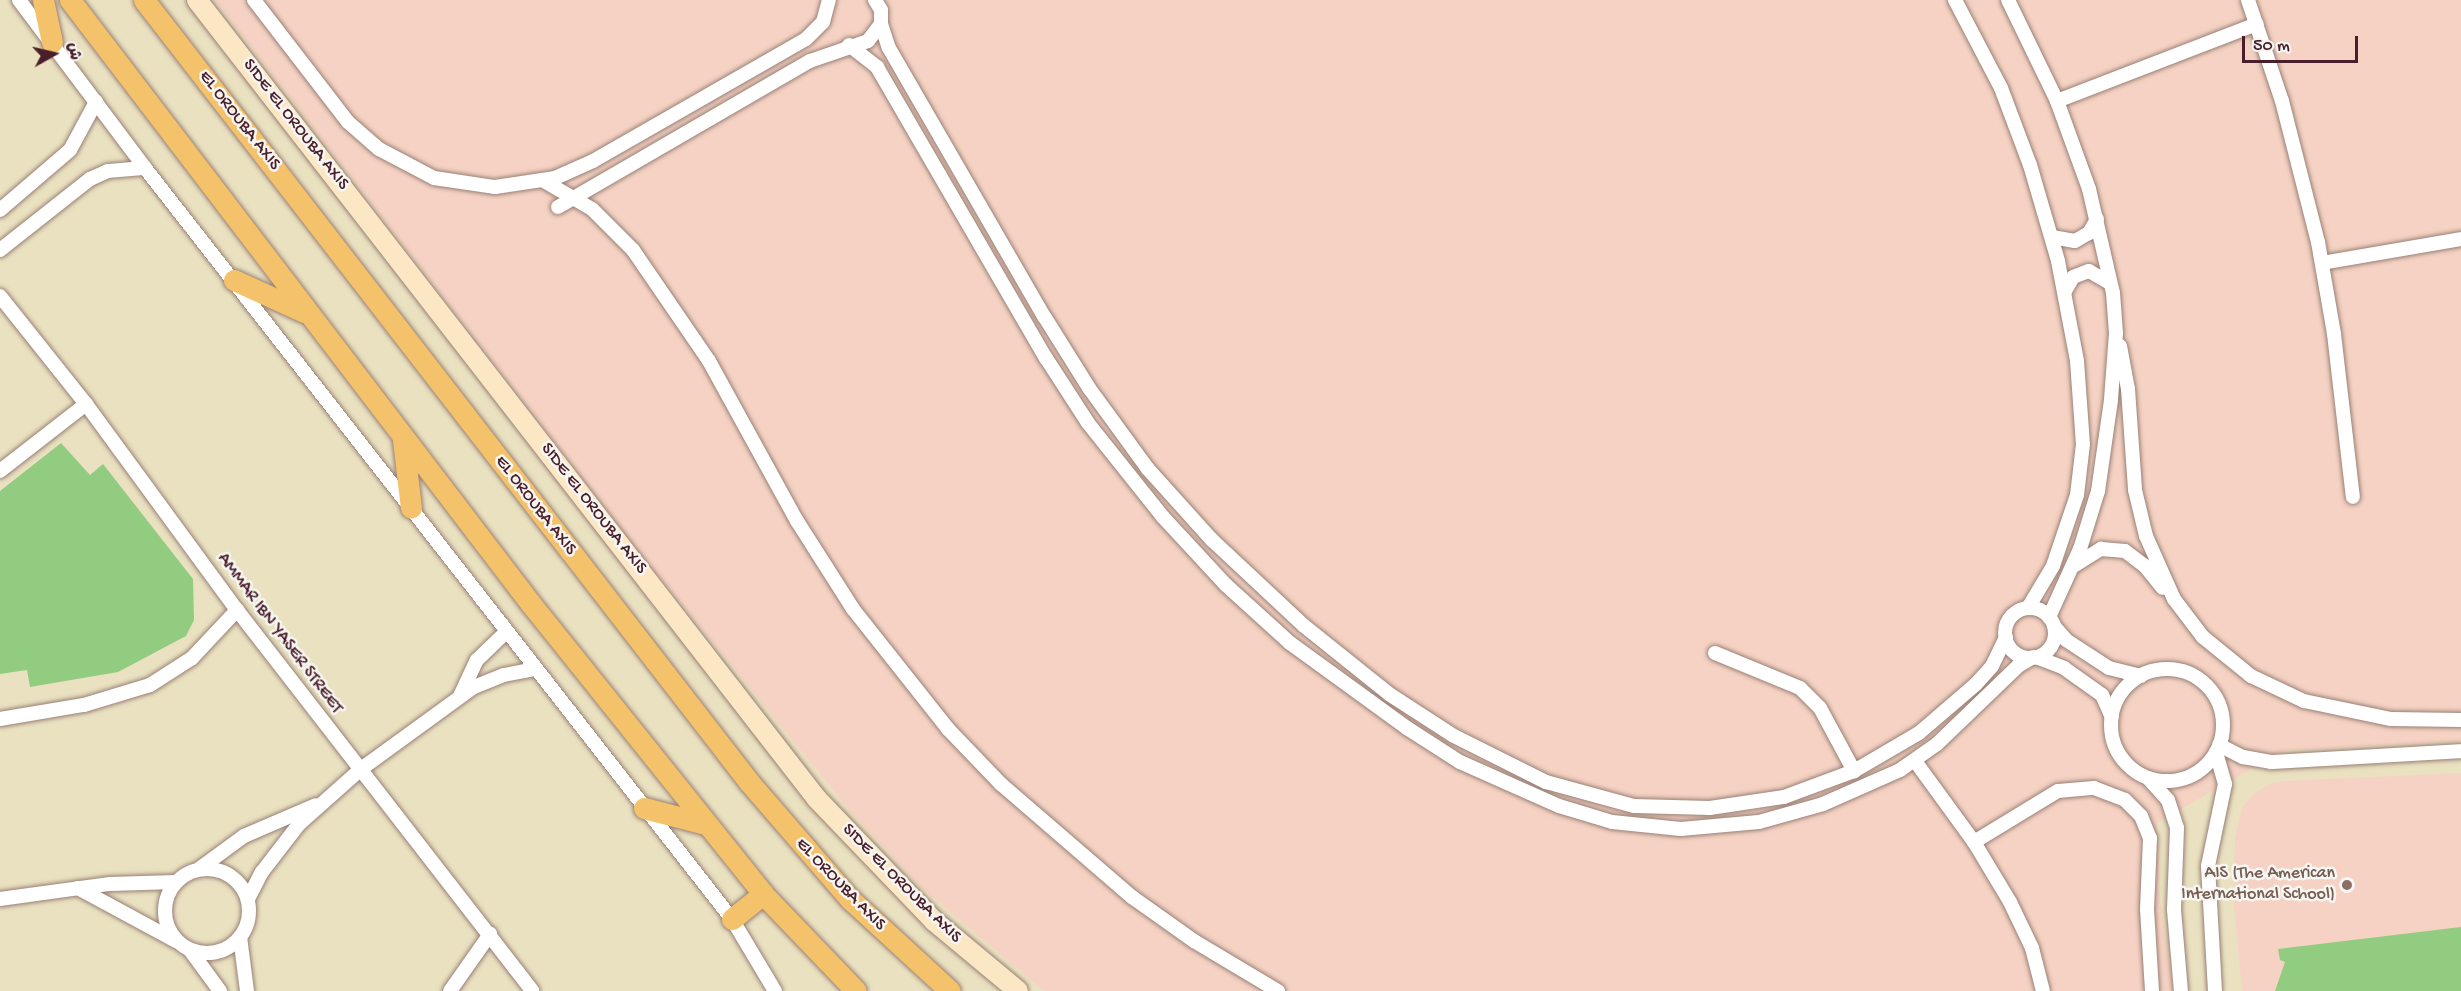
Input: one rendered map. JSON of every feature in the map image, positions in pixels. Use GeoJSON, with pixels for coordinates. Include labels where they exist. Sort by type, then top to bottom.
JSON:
{"type":"FeatureCollection","features":[{"type":"Feature","properties":{"kind":"main road"},"geometry":{"type":"LineString","coordinates":[[44,0],[52,42]]}},
{"type":"Feature","properties":{"kind":"main road"},"geometry":{"type":"LineString","coordinates":[[70,0],[403,439],[706,825],[763,894],[856,991]]}},
{"type":"Feature","properties":{"kind":"main road","name":"EL OROUBA AXIS"},"geometry":{"type":"LineString","coordinates":[[144,0],[748,782],[851,900],[950,991]]}},
{"type":"Feature","properties":{"kind":"main road"},"geometry":{"type":"LineString","coordinates":[[234,280],[306,313]]}},
{"type":"Feature","properties":{"kind":"main road"},"geometry":{"type":"LineString","coordinates":[[403,439],[411,508]]}},
{"type":"Feature","properties":{"kind":"main road"},"geometry":{"type":"LineString","coordinates":[[644,808],[706,825]]}},
{"type":"Feature","properties":{"kind":"main road"},"geometry":{"type":"LineString","coordinates":[[732,919],[763,894]]}},
{"type":"Feature","properties":{"kind":"street"},"geometry":{"type":"LineString","coordinates":[[19,0],[145,168],[732,919],[776,991]]}},
{"type":"Feature","properties":{"kind":"street","name":"SIDE EL OROUBA AXIS"},"geometry":{"type":"LineString","coordinates":[[197,0],[817,799],[934,921],[1018,991]]}},
{"type":"Feature","properties":{"kind":"street"},"geometry":{"type":"LineString","coordinates":[[254,0],[348,122],[396,161],[453,183],[495,187],[544,181],[593,161],[806,39],[823,22],[829,0]]}},
{"type":"Feature","properties":{"kind":"street"},"geometry":{"type":"LineString","coordinates":[[875,0],[880,10],[881,24],[889,48],[1044,316],[1119,432],[1212,540],[1303,625],[1420,716],[1515,768],[1578,792],[1634,806],[1710,808],[1784,797],[1854,771],[1906,742],[1958,702],[1992,666],[2006,637],[2010,618],[2028,608],[2062,543],[2080,469],[2082,418],[2065,291],[2052,237],[2005,98],[1955,0]]}},
{"type":"Feature","properties":{"kind":"street"},"geometry":{"type":"LineString","coordinates":[[2008,0],[2057,101],[2097,219],[2110,283],[2116,333],[2126,374],[2139,513],[2174,599]]}},
{"type":"Feature","properties":{"kind":"street"},"geometry":{"type":"LineString","coordinates":[[2248,0],[2293,142],[2322,263],[2338,358],[2353,497]]}},
{"type":"Feature","properties":{"kind":"street"},"geometry":{"type":"LineString","coordinates":[[558,207],[810,61],[868,40],[881,24]]}},
{"type":"Feature","properties":{"kind":"street"},"geometry":{"type":"LineString","coordinates":[[2057,101],[2257,24]]}},
{"type":"Feature","properties":{"kind":"street"},"geometry":{"type":"LineString","coordinates":[[849,45],[877,67],[1046,358],[1105,445],[1194,551],[1290,642],[1436,748],[1528,794],[1591,817],[1655,827],[1707,828],[1781,817],[1837,799],[1915,761],[1970,715],[2018,666],[2052,645],[2051,621],[2098,491],[2116,333]]}},
{"type":"Feature","properties":{"kind":"street"},"geometry":{"type":"LineString","coordinates":[[0,210],[70,150],[96,102]]}},
{"type":"Feature","properties":{"kind":"street"},"geometry":{"type":"LineString","coordinates":[[0,250],[90,179],[117,169],[145,168]]}},
{"type":"Feature","properties":{"kind":"street"},"geometry":{"type":"LineString","coordinates":[[544,181],[577,197],[633,250],[672,304],[847,600],[948,729],[1001,784],[1132,897],[1194,940],[1278,991]]}},
{"type":"Feature","properties":{"kind":"street"},"geometry":{"type":"LineString","coordinates":[[2052,237],[2075,241],[2089,233],[2097,219]]}},
{"type":"Feature","properties":{"kind":"street"},"geometry":{"type":"LineString","coordinates":[[2322,263],[2461,239]]}},
{"type":"Feature","properties":{"kind":"street"},"geometry":{"type":"LineString","coordinates":[[2065,291],[2081,273],[2097,273],[2110,283]]}},
{"type":"Feature","properties":{"kind":"street","name":"AMMAR IBN YASER STREET"},"geometry":{"type":"LineString","coordinates":[[0,296],[86,404],[237,610],[533,991]]}},
{"type":"Feature","properties":{"kind":"street"},"geometry":{"type":"LineString","coordinates":[[0,471],[86,404]]}},
{"type":"Feature","properties":{"kind":"street"},"geometry":{"type":"LineString","coordinates":[[2071,569],[2090,553],[2101,549],[2126,551],[2145,566],[2221,653],[2250,676],[2284,693],[2374,717],[2461,720]]}},
{"type":"Feature","properties":{"kind":"street"},"geometry":{"type":"LineString","coordinates":[[2028,608],[2051,621],[2066,640],[2109,668],[2141,676],[2170,669],[2185,673],[2209,689],[2222,716],[2217,748],[2224,784],[2208,866],[2215,991]]}},
{"type":"Feature","properties":{"kind":"street"},"geometry":{"type":"LineString","coordinates":[[0,719],[84,705],[150,685],[192,658],[237,610]]}},
{"type":"Feature","properties":{"kind":"street"},"geometry":{"type":"LineString","coordinates":[[1290,642],[1303,625]]}},
{"type":"Feature","properties":{"kind":"street"},"geometry":{"type":"LineString","coordinates":[[460,696],[477,660],[506,632]]}},
{"type":"Feature","properties":{"kind":"street"},"geometry":{"type":"LineString","coordinates":[[2006,637],[2016,653],[2035,657],[2064,668],[2102,695],[2112,717],[2113,738],[2122,759],[2148,778],[2168,800],[2177,828],[2174,910],[2181,991]]}},
{"type":"Feature","properties":{"kind":"street"},"geometry":{"type":"LineString","coordinates":[[1714,653],[1800,688],[1820,708],[1854,771]]}},
{"type":"Feature","properties":{"kind":"street"},"geometry":{"type":"LineString","coordinates":[[190,950],[223,951],[240,937],[247,926],[248,899],[279,847],[321,803],[361,769],[460,696],[496,677],[536,669]]}},
{"type":"Feature","properties":{"kind":"street"},"geometry":{"type":"LineString","coordinates":[[2112,717],[2119,697],[2141,676]]}},
{"type":"Feature","properties":{"kind":"street"},"geometry":{"type":"LineString","coordinates":[[2217,748],[2242,757],[2271,762],[2461,752]]}},
{"type":"Feature","properties":{"kind":"street"},"geometry":{"type":"LineString","coordinates":[[2148,778],[2182,779],[2202,769],[2217,748]]}},
{"type":"Feature","properties":{"kind":"street"},"geometry":{"type":"LineString","coordinates":[[1915,761],[1974,842],[2021,925],[2035,957],[2043,991]]}},
{"type":"Feature","properties":{"kind":"street"},"geometry":{"type":"LineString","coordinates":[[1830,781],[1837,799]]}},
{"type":"Feature","properties":{"kind":"street"},"geometry":{"type":"LineString","coordinates":[[1974,842],[2058,791],[2094,788],[2125,800],[2141,816],[2150,838],[2147,909],[2152,991]]}},
{"type":"Feature","properties":{"kind":"street"},"geometry":{"type":"LineString","coordinates":[[0,899],[78,888],[176,882],[261,827],[321,803]]}},
{"type":"Feature","properties":{"kind":"street"},"geometry":{"type":"LineString","coordinates":[[199,869],[229,875],[248,899]]}},
{"type":"Feature","properties":{"kind":"street"},"geometry":{"type":"LineString","coordinates":[[176,882],[164,912],[177,941]]}},
{"type":"Feature","properties":{"kind":"street"},"geometry":{"type":"LineString","coordinates":[[78,888],[190,950],[220,991]]}},
{"type":"Feature","properties":{"kind":"street"},"geometry":{"type":"LineString","coordinates":[[450,991],[490,934]]}},
{"type":"Feature","properties":{"kind":"street"},"geometry":{"type":"LineString","coordinates":[[240,937],[248,991]]}},
{"type":"Feature","properties":{"kind":"shaded area"},"geometry":{"type":"Polygon","coordinates":[[[215,0],[2461,0],[2461,741],[2282,751],[2157,823],[2160,900],[2173,991],[1044,991],[922,888],[852,813],[640,553],[215,0]]]}},
{"type":"Feature","properties":{"kind":"shaded area","name":"AIS (The American International School)"},"geometry":{"type":"Polygon","coordinates":[[[2461,773],[2461,991],[2242,991],[2234,905],[2235,837],[2243,806],[2255,793],[2272,783],[2287,781],[2461,773]]]}},
{"type":"Feature","properties":{"kind":"green space"},"geometry":{"type":"Polygon","coordinates":[[[61,443],[90,475],[103,464],[193,579],[194,620],[186,636],[118,672],[30,687],[27,670],[0,674],[0,491],[61,443]]]}},
{"type":"Feature","properties":{"kind":"green space"},"geometry":{"type":"Polygon","coordinates":[[[2461,927],[2461,991],[2275,991],[2285,962],[2280,960],[2278,949],[2461,927]]]}},
{"type":"Feature","properties":{"kind":"place","name":"AIS (The American International School)"},"geometry":{"type":"Point","coordinates":[2347,885]}}]}
